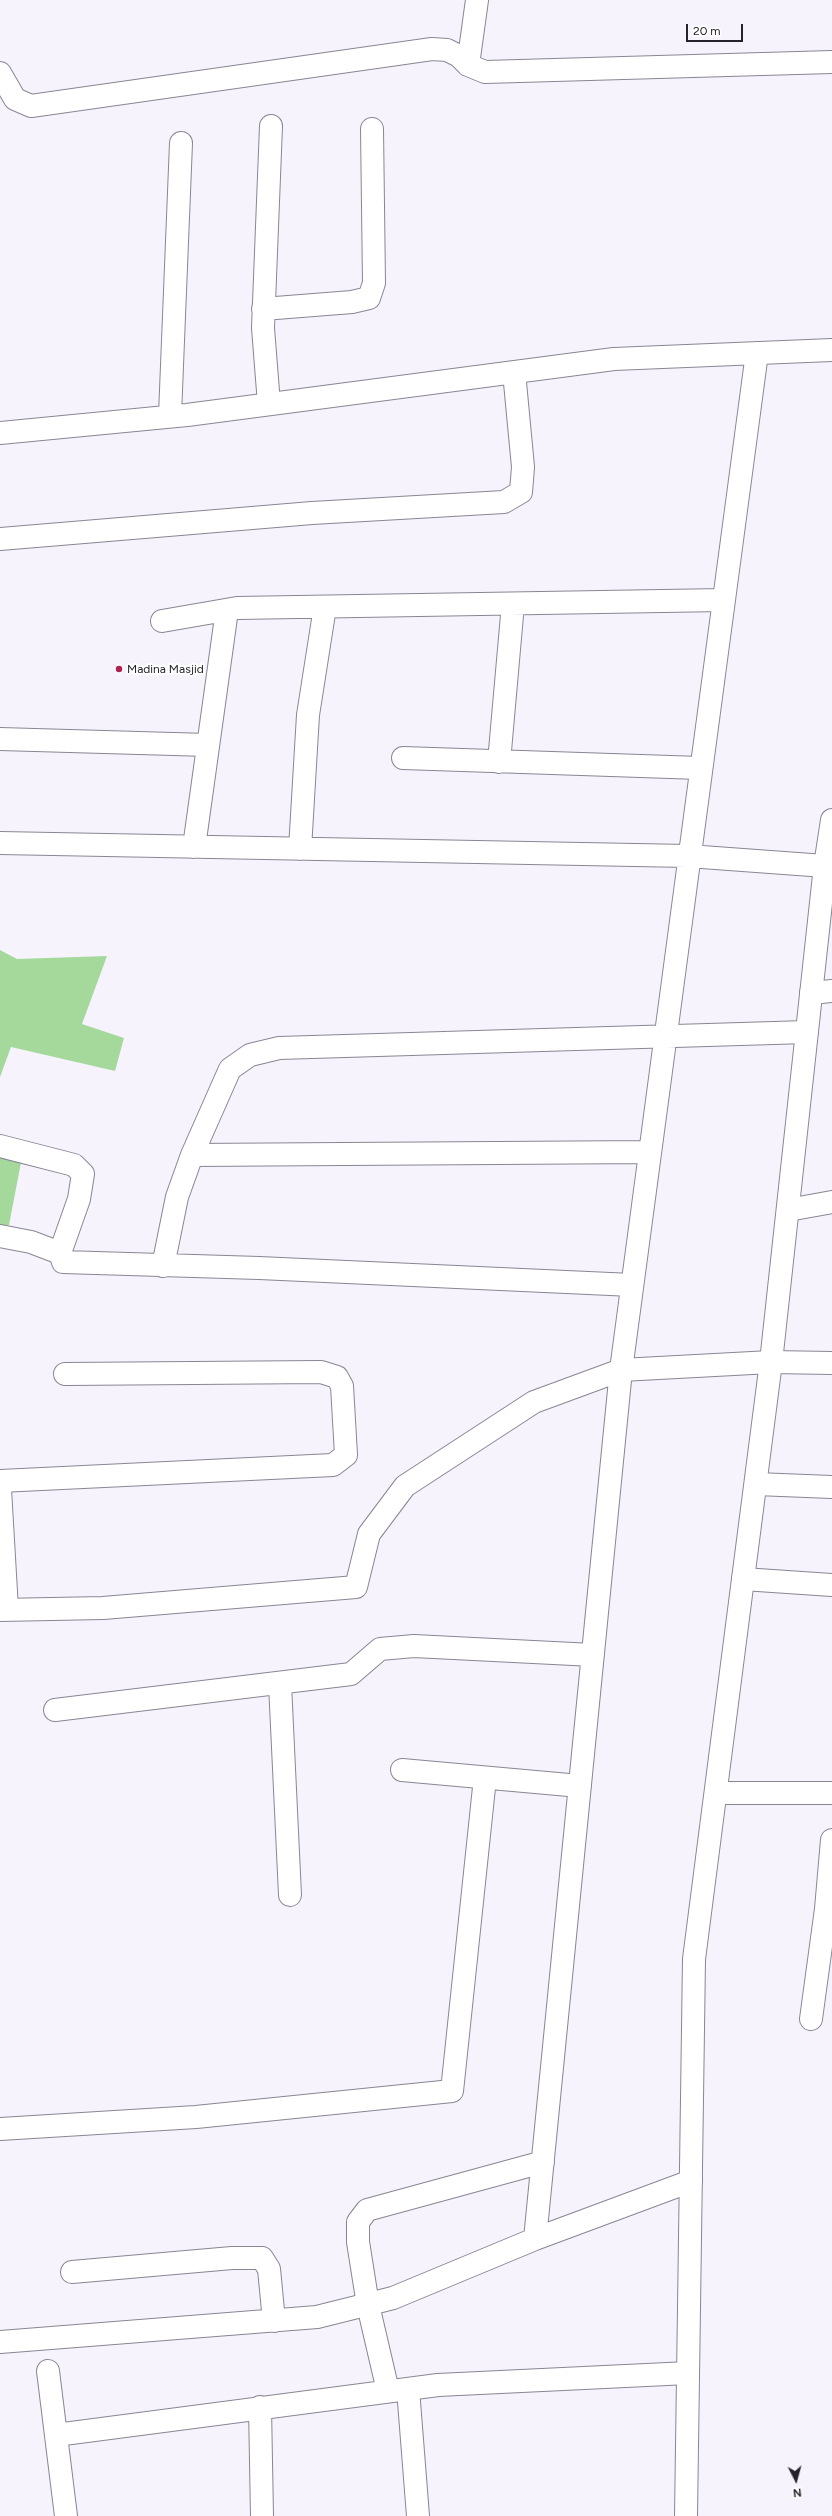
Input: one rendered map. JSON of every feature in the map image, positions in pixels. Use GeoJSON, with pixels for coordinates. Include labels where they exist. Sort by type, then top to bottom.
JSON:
{"type":"FeatureCollection","features":[{"type":"Feature","properties":{"kind":"street"},"geometry":{"type":"LineString","coordinates":[[468,65],[477,0]]}},
{"type":"Feature","properties":{"kind":"street"},"geometry":{"type":"LineString","coordinates":[[0,72],[15,100],[31,106],[432,49],[447,50],[459,56],[468,65],[486,72],[832,62]]}},
{"type":"Feature","properties":{"kind":"street"},"geometry":{"type":"LineString","coordinates":[[269,404],[262,328],[272,126]]}},
{"type":"Feature","properties":{"kind":"street"},"geometry":{"type":"LineString","coordinates":[[263,310],[352,302],[369,298],[374,283],[372,129]]}},
{"type":"Feature","properties":{"kind":"street"},"geometry":{"type":"LineString","coordinates":[[170,415],[181,143]]}},
{"type":"Feature","properties":{"kind":"street"},"geometry":{"type":"LineString","coordinates":[[0,432],[269,404],[614,358],[832,350]]}},
{"type":"Feature","properties":{"kind":"street"},"geometry":{"type":"LineString","coordinates":[[535,2239],[621,1370],[688,856],[757,353]]}},
{"type":"Feature","properties":{"kind":"street"},"geometry":{"type":"LineString","coordinates":[[0,539],[312,513],[504,502],[521,492],[523,467],[514,372]]}},
{"type":"Feature","properties":{"kind":"street"},"geometry":{"type":"LineString","coordinates":[[162,621],[227,610],[723,600]]}},
{"type":"Feature","properties":{"kind":"street"},"geometry":{"type":"LineString","coordinates":[[500,762],[513,604]]}},
{"type":"Feature","properties":{"kind":"street"},"geometry":{"type":"LineString","coordinates":[[300,849],[308,715],[325,607]]}},
{"type":"Feature","properties":{"kind":"street"},"geometry":{"type":"LineString","coordinates":[[194,847],[227,610]]}},
{"type":"Feature","properties":{"kind":"street"},"geometry":{"type":"LineString","coordinates":[[0,738],[208,746]]}},
{"type":"Feature","properties":{"kind":"street"},"geometry":{"type":"LineString","coordinates":[[403,758],[700,768]]}},
{"type":"Feature","properties":{"kind":"street"},"geometry":{"type":"LineString","coordinates":[[686,2516],[694,1960],[771,1362],[807,1032],[822,992],[825,866],[832,820]]}},
{"type":"Feature","properties":{"kind":"street"},"geometry":{"type":"LineString","coordinates":[[0,843],[688,856],[825,866]]}},
{"type":"Feature","properties":{"kind":"street"},"geometry":{"type":"LineString","coordinates":[[163,1266],[177,1197],[192,1155],[230,1069],[250,1055],[279,1048],[807,1032]]}},
{"type":"Feature","properties":{"kind":"street"},"geometry":{"type":"LineString","coordinates":[[0,1146],[74,1165],[83,1174],[79,1199],[60,1253],[63,1262],[259,1268],[632,1285]]}},
{"type":"Feature","properties":{"kind":"street"},"geometry":{"type":"LineString","coordinates":[[192,1155],[649,1152]]}},
{"type":"Feature","properties":{"kind":"street"},"geometry":{"type":"LineString","coordinates":[[788,1210],[832,1202]]}},
{"type":"Feature","properties":{"kind":"street"},"geometry":{"type":"LineString","coordinates":[[0,1236],[31,1242],[60,1253]]}},
{"type":"Feature","properties":{"kind":"street"},"geometry":{"type":"LineString","coordinates":[[0,1489],[4,1610],[103,1608],[356,1587],[369,1534],[405,1486],[534,1402],[621,1370],[771,1362],[832,1363]]}},
{"type":"Feature","properties":{"kind":"street"},"geometry":{"type":"LineString","coordinates":[[0,1481],[333,1465],[346,1455],[342,1386],[337,1376],[321,1372],[65,1374]]}},
{"type":"Feature","properties":{"kind":"street"},"geometry":{"type":"LineString","coordinates":[[756,1484],[832,1487]]}},
{"type":"Feature","properties":{"kind":"street"},"geometry":{"type":"LineString","coordinates":[[743,1580],[832,1585]]}},
{"type":"Feature","properties":{"kind":"street"},"geometry":{"type":"LineString","coordinates":[[55,1710],[280,1684],[351,1674],[380,1648],[414,1646],[592,1656]]}},
{"type":"Feature","properties":{"kind":"street"},"geometry":{"type":"LineString","coordinates":[[280,1684],[290,1895]]}},
{"type":"Feature","properties":{"kind":"street"},"geometry":{"type":"LineString","coordinates":[[402,1770],[580,1786]]}},
{"type":"Feature","properties":{"kind":"street"},"geometry":{"type":"LineString","coordinates":[[0,2129],[196,2117],[452,2090],[485,1778]]}},
{"type":"Feature","properties":{"kind":"street"},"geometry":{"type":"LineString","coordinates":[[716,1793],[832,1793]]}},
{"type":"Feature","properties":{"kind":"street"},"geometry":{"type":"LineString","coordinates":[[810,2020],[829,1909],[832,1840]]}},
{"type":"Feature","properties":{"kind":"street"},"geometry":{"type":"LineString","coordinates":[[418,2516],[398,2390],[368,2305],[358,2242],[358,2222],[367,2210],[542,2162]]}},
{"type":"Feature","properties":{"kind":"street"},"geometry":{"type":"LineString","coordinates":[[0,2342],[317,2317],[394,2298],[535,2239],[691,2181]]}},
{"type":"Feature","properties":{"kind":"street"},"geometry":{"type":"LineString","coordinates":[[72,2272],[232,2258],[262,2258],[268,2269],[274,2320]]}},
{"type":"Feature","properties":{"kind":"street"},"geometry":{"type":"LineString","coordinates":[[48,2371],[66,2516]]}},
{"type":"Feature","properties":{"kind":"street"},"geometry":{"type":"LineString","coordinates":[[56,2435],[260,2407],[438,2385],[688,2373]]}},
{"type":"Feature","properties":{"kind":"street"},"geometry":{"type":"LineString","coordinates":[[260,2407],[262,2516]]}},
{"type":"Feature","properties":{"kind":"green space"},"geometry":{"type":"Polygon","coordinates":[[[0,950],[17,959],[107,956],[82,1024],[124,1038],[115,1071],[11,1047],[0,1077],[0,950]]]}},
{"type":"Feature","properties":{"kind":"green space"},"geometry":{"type":"Polygon","coordinates":[[[0,1146],[23,1152],[9,1225],[0,1225],[0,1146]]]}},
{"type":"Feature","properties":{"kind":"place","name":"Madina Masjid"},"geometry":{"type":"Point","coordinates":[119,669]}}]}
